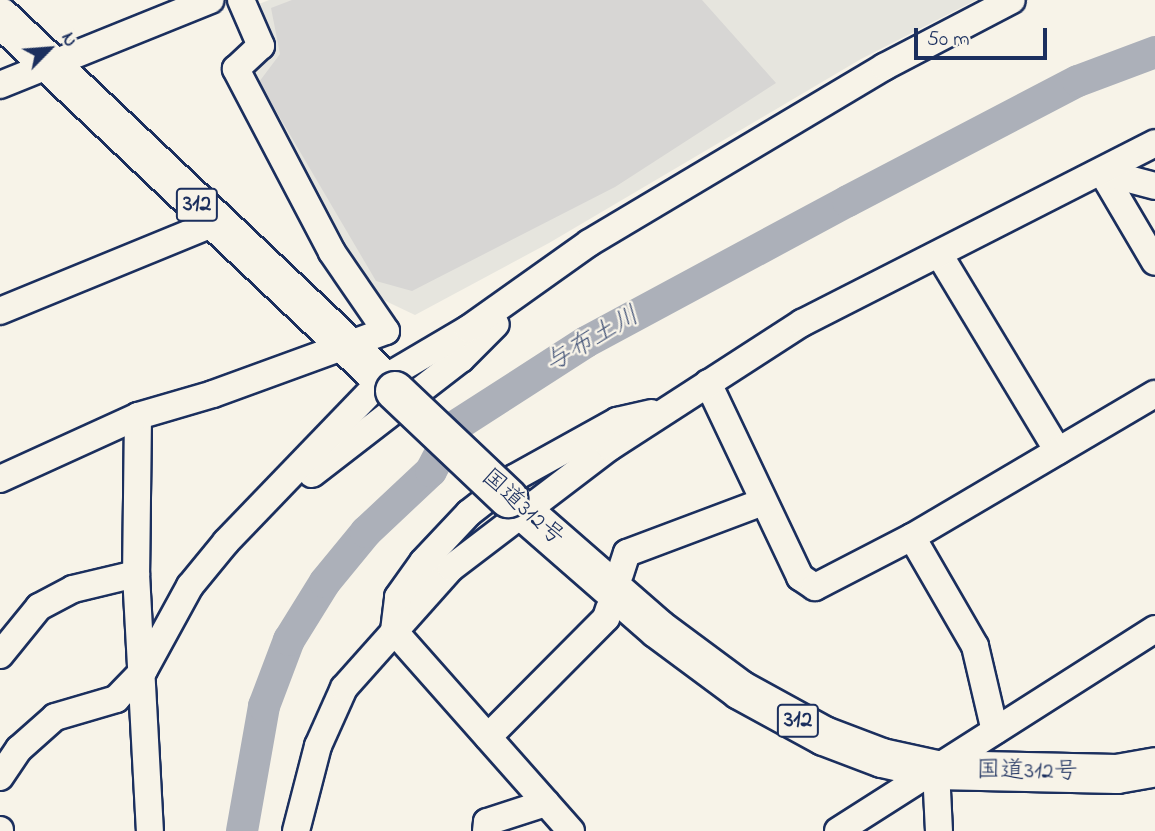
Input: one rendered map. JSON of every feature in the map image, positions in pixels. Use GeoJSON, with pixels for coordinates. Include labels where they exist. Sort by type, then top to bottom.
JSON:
{"type":"FeatureCollection","features":[{"type":"Feature","properties":{"kind":"highway","name":"国道312号"},"geometry":{"type":"LineString","coordinates":[[0,17],[215,223],[517,505],[658,629],[740,690],[824,736],[882,758],[936,770],[1117,774],[1155,767]]}},
{"type":"Feature","properties":{"kind":"street"},"geometry":{"type":"LineString","coordinates":[[0,85],[50,62],[210,0]]}},
{"type":"Feature","properties":{"kind":"street"},"geometry":{"type":"LineString","coordinates":[[0,479],[138,416],[386,331],[332,251],[236,69],[261,46],[241,0]]}},
{"type":"Feature","properties":{"kind":"street"},"geometry":{"type":"LineString","coordinates":[[0,777],[19,748],[55,717],[116,699],[144,670],[190,586],[278,491],[389,385],[589,243],[884,67],[1012,0]]}},
{"type":"Feature","properties":{"kind":"street"},"geometry":{"type":"LineString","coordinates":[[296,831],[318,746],[344,688],[451,568],[517,505],[802,323],[1155,143]]}},
{"type":"Feature","properties":{"kind":"street"},"geometry":{"type":"LineString","coordinates":[[1102,172],[1155,186]]}},
{"type":"Feature","properties":{"kind":"street"},"geometry":{"type":"LineString","coordinates":[[1102,172],[1155,262]]}},
{"type":"Feature","properties":{"kind":"street"},"geometry":{"type":"LineString","coordinates":[[0,311],[215,223]]}},
{"type":"Feature","properties":{"kind":"street"},"geometry":{"type":"LineString","coordinates":[[939,254],[1058,451]]}},
{"type":"Feature","properties":{"kind":"street"},"geometry":{"type":"LineString","coordinates":[[278,491],[326,466],[461,359],[541,278]]}},
{"type":"Feature","properties":{"kind":"street"},"geometry":{"type":"LineString","coordinates":[[708,383],[800,577],[816,586],[912,537],[1155,394]]}},
{"type":"Feature","properties":{"kind":"street"},"geometry":{"type":"LineString","coordinates":[[570,831],[394,631],[398,597],[423,562],[478,506],[575,441],[617,421],[670,409]]}},
{"type":"Feature","properties":{"kind":"street"},"geometry":{"type":"LineString","coordinates":[[138,416],[136,574],[144,670],[150,831]]}},
{"type":"Feature","properties":{"kind":"street"},"geometry":{"type":"LineString","coordinates":[[620,574],[627,553],[764,502]]}},
{"type":"Feature","properties":{"kind":"street"},"geometry":{"type":"LineString","coordinates":[[912,537],[975,646],[995,731]]}},
{"type":"Feature","properties":{"kind":"street"},"geometry":{"type":"LineString","coordinates":[[0,656],[39,607],[73,589],[136,574]]}},
{"type":"Feature","properties":{"kind":"street"},"geometry":{"type":"LineString","coordinates":[[488,737],[606,618],[609,609]]}},
{"type":"Feature","properties":{"kind":"street"},"geometry":{"type":"LineString","coordinates":[[838,831],[1155,629]]}},
{"type":"Feature","properties":{"kind":"street"},"geometry":{"type":"LineString","coordinates":[[936,770],[939,831]]}},
{"type":"Feature","properties":{"kind":"street"},"geometry":{"type":"LineString","coordinates":[[486,831],[487,822],[546,803]]}},
{"type":"Feature","properties":{"kind":"shaded area"},"geometry":{"type":"Polygon","coordinates":[[[269,0],[976,0],[861,59],[549,243],[415,315],[375,296],[251,75],[273,56],[259,4],[269,0]]]}},
{"type":"Feature","properties":{"kind":"shaded area"},"geometry":{"type":"Polygon","coordinates":[[[292,0],[702,0],[776,83],[615,187],[412,291],[376,281],[259,82],[280,54],[271,8],[292,0]]]}},
{"type":"Feature","properties":{"kind":"waterway","name":"与布土川"},"geometry":{"type":"LineString","coordinates":[[242,831],[264,706],[289,640],[325,582],[366,532],[431,471],[454,427],[586,342],[848,201],[1078,81],[1155,52]]}}]}
